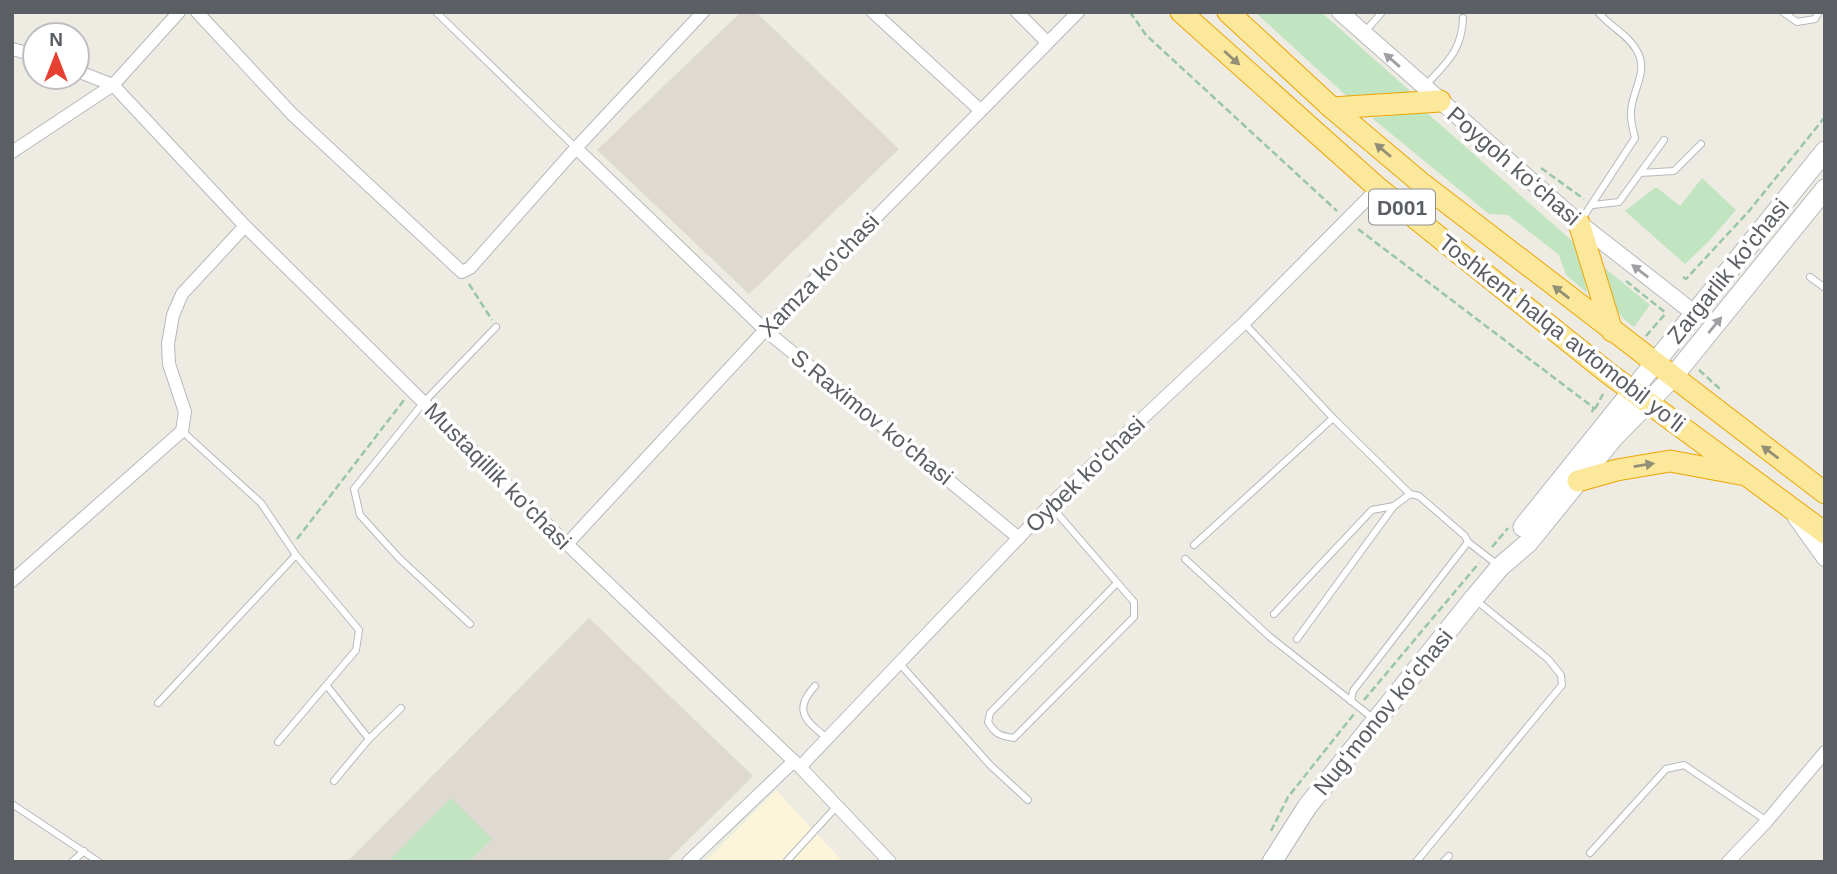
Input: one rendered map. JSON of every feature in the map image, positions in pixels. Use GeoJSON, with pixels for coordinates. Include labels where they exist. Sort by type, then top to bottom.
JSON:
{"type":"FeatureCollection","features":[{"type":"Feature","properties":{"kind":"highway","name":"Toshkent halqa avtomobil yo'li"},"geometry":{"type":"LineString","coordinates":[[1181,12],[1378,188],[1640,396],[1825,533]]}},
{"type":"Feature","properties":{"kind":"highway","name":"Toshkent halqa avtomobil yo'li"},"geometry":{"type":"LineString","coordinates":[[1228,12],[1332,108],[1420,182],[1653,364],[1825,493]]}},
{"type":"Feature","properties":{"kind":"highway"},"geometry":{"type":"LineString","coordinates":[[1332,108],[1440,102]]}},
{"type":"Feature","properties":{"kind":"highway"},"geometry":{"type":"LineString","coordinates":[[1579,223],[1612,331]]}},
{"type":"Feature","properties":{"kind":"highway"},"geometry":{"type":"LineString","coordinates":[[1578,481],[1617,470],[1670,461],[1748,476]]}},
{"type":"Feature","properties":{"kind":"main road","name":"Zargarlik ko'chasi"},"geometry":{"type":"LineString","coordinates":[[1640,396],[1653,364],[1825,151]]}},
{"type":"Feature","properties":{"kind":"main road","name":"Zargarlik ko'chasi"},"geometry":{"type":"LineString","coordinates":[[1640,396],[1672,378],[1825,189]]}},
{"type":"Feature","properties":{"kind":"main road","name":"Nugʻmonov koʻchasi"},"geometry":{"type":"LineString","coordinates":[[1493,562],[1528,543],[1614,437],[1640,396]]}},
{"type":"Feature","properties":{"kind":"main road","name":"Nugʻmonov koʻchasi"},"geometry":{"type":"LineString","coordinates":[[1272,862],[1297,820],[1474,598],[1493,562],[1640,396]]}},
{"type":"Feature","properties":{"kind":"street"},"geometry":{"type":"LineString","coordinates":[[12,152],[113,85],[178,12]]}},
{"type":"Feature","properties":{"kind":"street"},"geometry":{"type":"LineString","coordinates":[[197,12],[292,114],[462,272],[470,268],[576,148],[703,12]]}},
{"type":"Feature","properties":{"kind":"street"},"geometry":{"type":"LineString","coordinates":[[873,12],[980,110]]}},
{"type":"Feature","properties":{"kind":"street"},"geometry":{"type":"LineString","coordinates":[[1017,12],[1047,43]]}},
{"type":"Feature","properties":{"kind":"street","name":"Xamza ko'chasi"},"geometry":{"type":"LineString","coordinates":[[567,544],[765,330],[1078,12]]}},
{"type":"Feature","properties":{"kind":"street","name":"Poygoh koʻchasi"},"geometry":{"type":"LineString","coordinates":[[1340,12],[1579,223],[1694,313]]}},
{"type":"Feature","properties":{"kind":"street"},"geometry":{"type":"LineString","coordinates":[[91,76],[113,85]]}},
{"type":"Feature","properties":{"kind":"street","name":"Mustaqillik ko'chasi"},"geometry":{"type":"LineString","coordinates":[[113,85],[245,226],[567,544],[797,764],[890,862]]}},
{"type":"Feature","properties":{"kind":"street","name":"S.Raximov ko'chasi"},"geometry":{"type":"LineString","coordinates":[[576,148],[765,330],[1018,538]]}},
{"type":"Feature","properties":{"kind":"street","name":"Oybek ko'chasi"},"geometry":{"type":"LineString","coordinates":[[688,862],[828,739],[1050,505],[1244,323],[1378,188]]}},
{"type":"Feature","properties":{"kind":"street"},"geometry":{"type":"LineString","coordinates":[[12,581],[182,431],[185,412],[169,364],[168,344],[173,315],[182,294],[245,226]]}},
{"type":"Feature","properties":{"kind":"street"},"geometry":{"type":"LineString","coordinates":[[1788,505],[1825,558]]}},
{"type":"Feature","properties":{"kind":"street"},"geometry":{"type":"LineString","coordinates":[[1728,862],[1767,821],[1825,752]]}},
{"type":"Feature","properties":{"kind":"lane"},"geometry":{"type":"LineString","coordinates":[[436,12],[576,148]]}},
{"type":"Feature","properties":{"kind":"lane"},"geometry":{"type":"LineString","coordinates":[[1363,34],[1382,12]]}},
{"type":"Feature","properties":{"kind":"lane"},"geometry":{"type":"LineString","coordinates":[[1579,223],[1634,138],[1631,110],[1641,78],[1641,59],[1631,42],[1598,12]]}},
{"type":"Feature","properties":{"kind":"lane"},"geometry":{"type":"LineString","coordinates":[[1783,12],[1797,22],[1815,19],[1819,12]]}},
{"type":"Feature","properties":{"kind":"lane"},"geometry":{"type":"LineString","coordinates":[[1423,87],[1450,59],[1462,37],[1463,18]]}},
{"type":"Feature","properties":{"kind":"lane"},"geometry":{"type":"LineString","coordinates":[[1592,205],[1619,202],[1664,140]]}},
{"type":"Feature","properties":{"kind":"lane"},"geometry":{"type":"LineString","coordinates":[[1640,173],[1674,171],[1701,144]]}},
{"type":"Feature","properties":{"kind":"lane"},"geometry":{"type":"LineString","coordinates":[[1810,277],[1825,288]]}},
{"type":"Feature","properties":{"kind":"lane"},"geometry":{"type":"LineString","coordinates":[[1244,323],[1333,418],[1410,494],[1419,496],[1493,562]]}},
{"type":"Feature","properties":{"kind":"lane"},"geometry":{"type":"LineString","coordinates":[[470,624],[399,558],[360,515],[354,489],[424,402],[496,327]]}},
{"type":"Feature","properties":{"kind":"lane"},"geometry":{"type":"LineString","coordinates":[[1194,545],[1333,418]]}},
{"type":"Feature","properties":{"kind":"lane"},"geometry":{"type":"LineString","coordinates":[[182,431],[261,503],[296,555],[359,630],[356,650],[278,742]]}},
{"type":"Feature","properties":{"kind":"lane"},"geometry":{"type":"LineString","coordinates":[[1297,639],[1394,506],[1410,494]]}},
{"type":"Feature","properties":{"kind":"lane"},"geometry":{"type":"LineString","coordinates":[[1050,505],[1134,602],[1134,617],[1014,738],[994,732],[988,722],[990,713],[1117,583]]}},
{"type":"Feature","properties":{"kind":"lane"},"geometry":{"type":"LineString","coordinates":[[1274,614],[1372,510],[1394,506]]}},
{"type":"Feature","properties":{"kind":"lane"},"geometry":{"type":"LineString","coordinates":[[1351,701],[1353,691],[1468,542]]}},
{"type":"Feature","properties":{"kind":"lane"},"geometry":{"type":"LineString","coordinates":[[158,704],[296,555]]}},
{"type":"Feature","properties":{"kind":"lane"},"geometry":{"type":"LineString","coordinates":[[1185,559],[1270,637],[1376,720]]}},
{"type":"Feature","properties":{"kind":"lane"},"geometry":{"type":"LineString","coordinates":[[1416,862],[1562,685],[1561,675],[1548,659],[1474,598]]}},
{"type":"Feature","properties":{"kind":"lane"},"geometry":{"type":"LineString","coordinates":[[900,664],[990,765],[1028,800]]}},
{"type":"Feature","properties":{"kind":"lane"},"geometry":{"type":"LineString","coordinates":[[327,686],[369,739]]}},
{"type":"Feature","properties":{"kind":"lane"},"geometry":{"type":"LineString","coordinates":[[815,686],[807,695],[805,719],[828,739]]}},
{"type":"Feature","properties":{"kind":"lane"},"geometry":{"type":"LineString","coordinates":[[334,781],[369,739],[401,708]]}},
{"type":"Feature","properties":{"kind":"lane"},"geometry":{"type":"LineString","coordinates":[[1590,853],[1666,769],[1684,765],[1767,821]]}},
{"type":"Feature","properties":{"kind":"lane"},"geometry":{"type":"LineString","coordinates":[[12,804],[99,862]]}},
{"type":"Feature","properties":{"kind":"lane"},"geometry":{"type":"LineString","coordinates":[[786,862],[837,806]]}},
{"type":"Feature","properties":{"kind":"lane"},"geometry":{"type":"LineString","coordinates":[[72,862],[84,851]]}},
{"type":"Feature","properties":{"kind":"lane"},"geometry":{"type":"LineString","coordinates":[[1443,862],[1449,856]]}},
{"type":"Feature","properties":{"kind":"path"},"geometry":{"type":"LineString","coordinates":[[1130,12],[1146,35],[1347,220],[1600,414]]}},
{"type":"Feature","properties":{"kind":"path"},"geometry":{"type":"LineString","coordinates":[[1683,277],[1686,279],[1749,211],[1825,117]]}},
{"type":"Feature","properties":{"kind":"path"},"geometry":{"type":"LineString","coordinates":[[462,272],[496,327]]}},
{"type":"Feature","properties":{"kind":"path"},"geometry":{"type":"LineString","coordinates":[[1625,280],[1666,313]]}},
{"type":"Feature","properties":{"kind":"path"},"geometry":{"type":"LineString","coordinates":[[1699,370],[1723,391]]}},
{"type":"Feature","properties":{"kind":"path"},"geometry":{"type":"LineString","coordinates":[[290,547],[411,390]]}},
{"type":"Feature","properties":{"kind":"path"},"geometry":{"type":"LineString","coordinates":[[1588,419],[1603,394]]}},
{"type":"Feature","properties":{"kind":"path"},"geometry":{"type":"LineString","coordinates":[[1266,840],[1288,797],[1359,707],[1493,562],[1509,526]]}},
{"type":"Feature","properties":{"kind":"shaded area"},"geometry":{"type":"Polygon","coordinates":[[[741,12],[756,12],[899,149],[749,294],[597,150],[741,12]]]}},
{"type":"Feature","properties":{"kind":"shaded area"},"geometry":{"type":"Polygon","coordinates":[[[589,618],[753,776],[666,862],[347,862],[589,618]]]}},
{"type":"Feature","properties":{"kind":"shaded area"},"geometry":{"type":"Polygon","coordinates":[[[776,790],[843,862],[705,862],[776,790]]]}},
{"type":"Feature","properties":{"kind":"green space"},"geometry":{"type":"Polygon","coordinates":[[[1255,12],[1321,12],[1409,90],[1408,97],[1351,100],[1255,12]]]}},
{"type":"Feature","properties":{"kind":"green space"},"geometry":{"type":"Polygon","coordinates":[[[1426,112],[1579,247],[1587,293],[1566,275],[1559,255],[1508,215],[1489,214],[1372,118],[1426,112]]]}},
{"type":"Feature","properties":{"kind":"green space"},"geometry":{"type":"Polygon","coordinates":[[[1702,178],[1736,210],[1685,264],[1625,211],[1656,187],[1680,206],[1702,178]]]}},
{"type":"Feature","properties":{"kind":"green space"},"geometry":{"type":"Polygon","coordinates":[[[1596,261],[1650,305],[1634,327],[1613,305],[1596,261]]]}},
{"type":"Feature","properties":{"kind":"green space"},"geometry":{"type":"Polygon","coordinates":[[[451,798],[492,839],[469,862],[388,862],[451,798]]]}}]}
